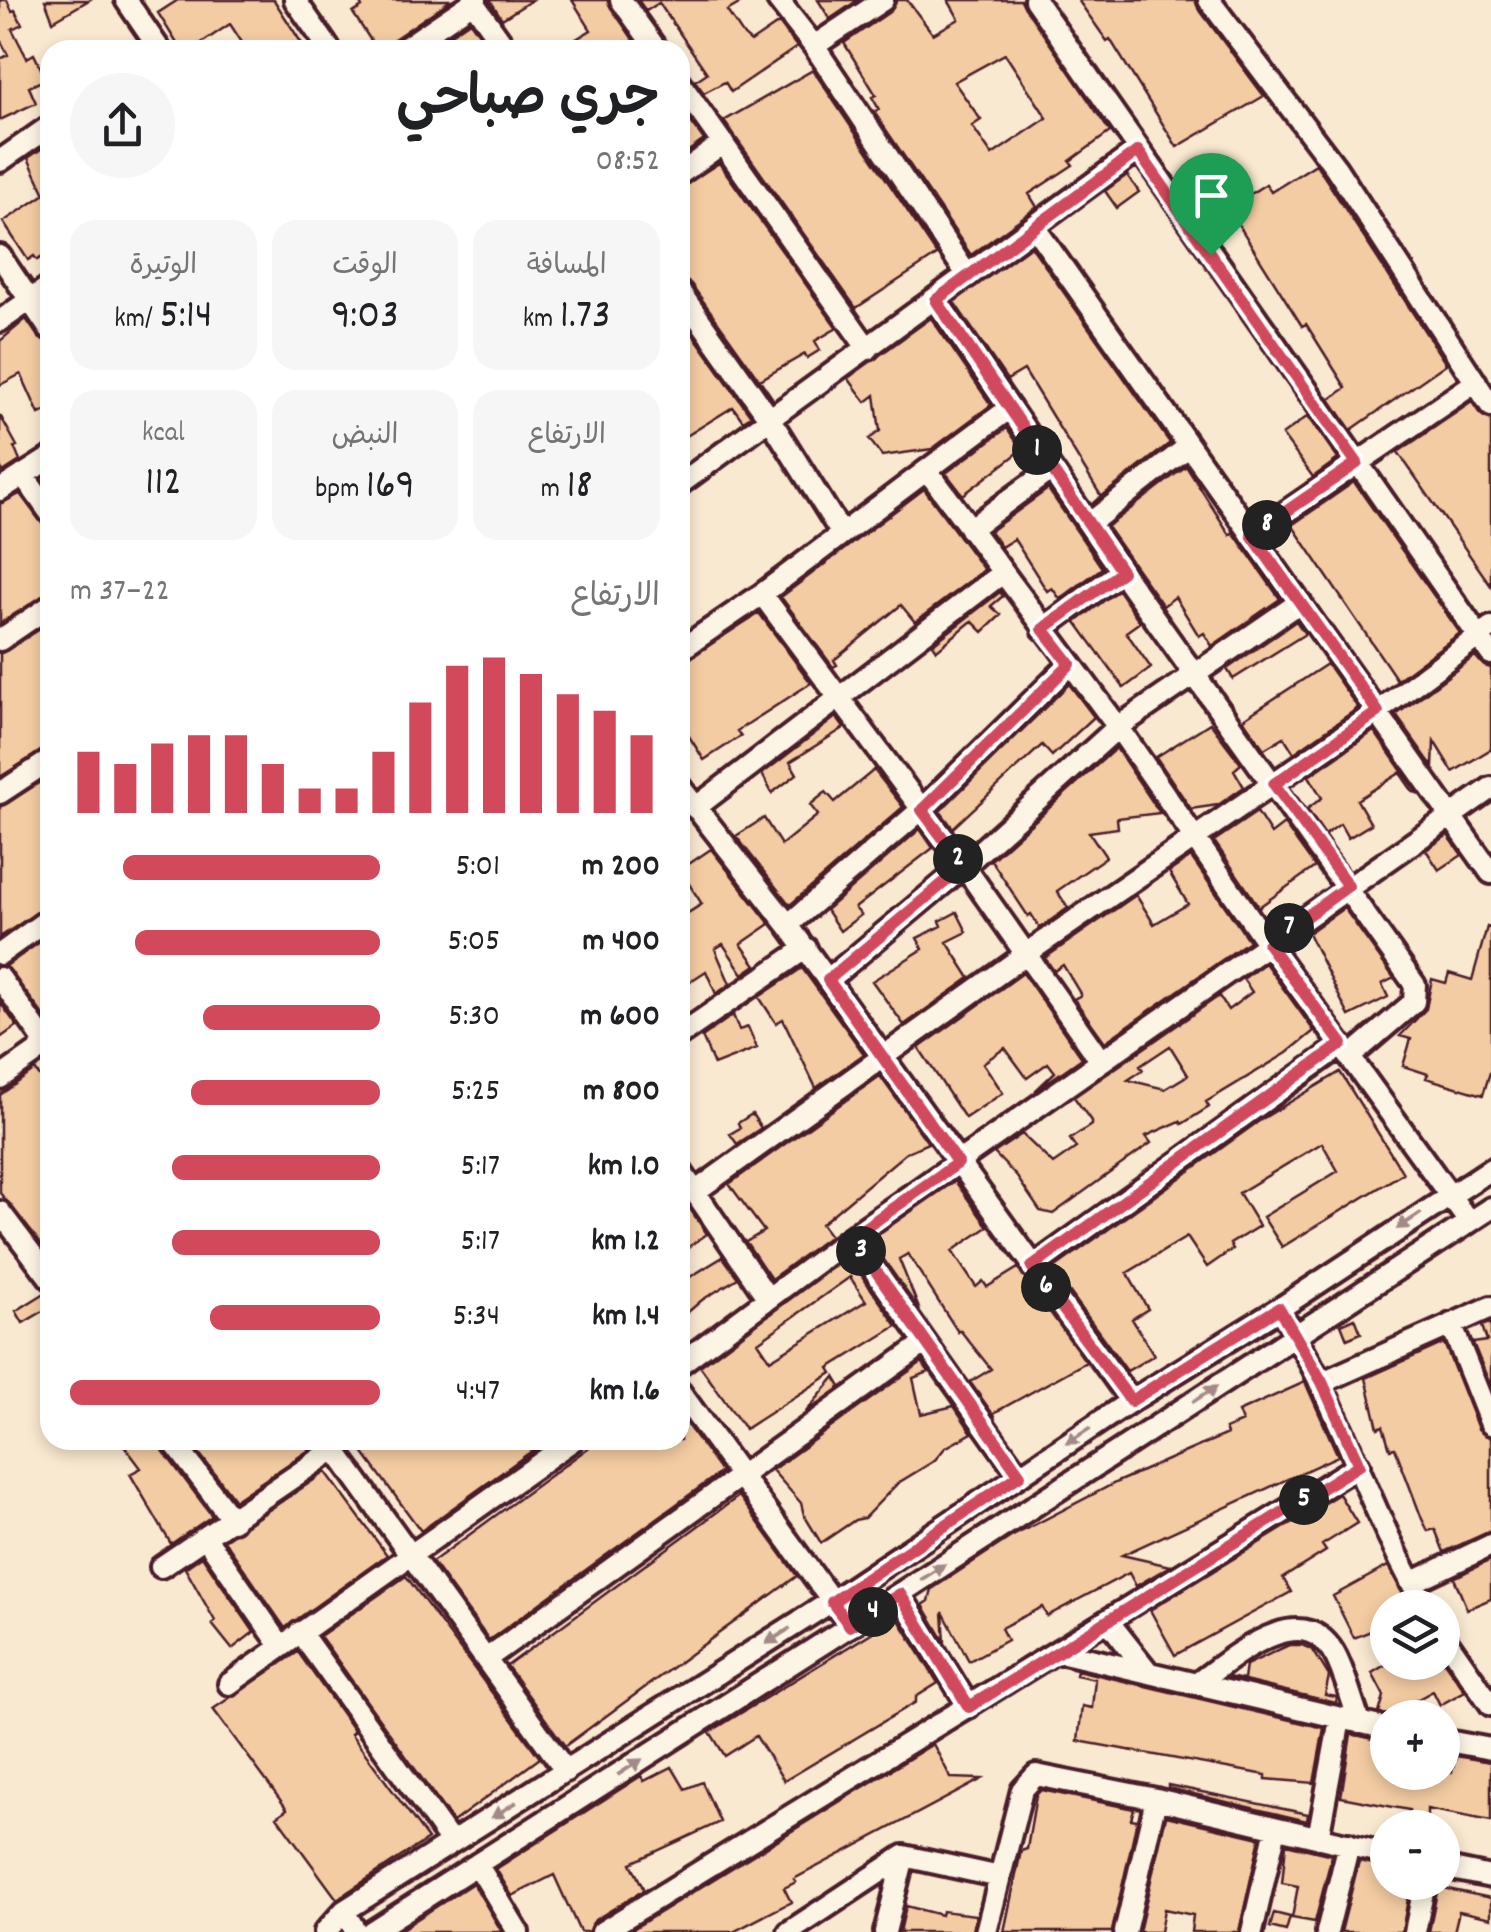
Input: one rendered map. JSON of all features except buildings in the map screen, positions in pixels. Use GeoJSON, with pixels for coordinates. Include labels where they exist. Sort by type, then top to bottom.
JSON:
{"type":"FeatureCollection","features":[{"type":"Feature","properties":{"kind":"street"},"geometry":{"type":"LineString","coordinates":[[126,0],[153,40]]}},
{"type":"Feature","properties":{"kind":"street"},"geometry":{"type":"LineString","coordinates":[[294,0],[323,40]]}},
{"type":"Feature","properties":{"kind":"street"},"geometry":{"type":"LineString","coordinates":[[621,0],[650,40]]}},
{"type":"Feature","properties":{"kind":"street"},"geometry":{"type":"LineString","coordinates":[[778,0],[814,46],[968,276]]}},
{"type":"Feature","properties":{"kind":"street"},"geometry":{"type":"LineString","coordinates":[[814,46],[883,0]]}},
{"type":"Feature","properties":{"kind":"street"},"geometry":{"type":"LineString","coordinates":[[696,1191],[1026,954],[1487,639],[1357,463],[1035,0]]}},
{"type":"Feature","properties":{"kind":"street"},"geometry":{"type":"LineString","coordinates":[[1209,0],[1336,168],[1491,406]]}},
{"type":"Feature","properties":{"kind":"street"},"geometry":{"type":"LineString","coordinates":[[417,40],[474,1],[500,40]]}},
{"type":"Feature","properties":{"kind":"street"},"geometry":{"type":"LineString","coordinates":[[690,97],[868,349]]}},
{"type":"Feature","properties":{"kind":"street"},"geometry":{"type":"LineString","coordinates":[[0,161],[40,133]]}},
{"type":"Feature","properties":{"kind":"street"},"geometry":{"type":"LineString","coordinates":[[690,167],[722,143]]}},
{"type":"Feature","properties":{"kind":"street"},"geometry":{"type":"LineString","coordinates":[[690,477],[1138,151]]}},
{"type":"Feature","properties":{"kind":"street"},"geometry":{"type":"LineString","coordinates":[[1035,228],[1491,873]]}},
{"type":"Feature","properties":{"kind":"street"},"geometry":{"type":"LineString","coordinates":[[0,256],[40,315]]}},
{"type":"Feature","properties":{"kind":"street"},"geometry":{"type":"LineString","coordinates":[[0,321],[40,293]]}},
{"type":"Feature","properties":{"kind":"street"},"geometry":{"type":"LineString","coordinates":[[936,300],[1050,470],[1348,886],[1415,985],[1417,994],[1412,1004],[1032,1267]]}},
{"type":"Feature","properties":{"kind":"street"},"geometry":{"type":"LineString","coordinates":[[690,306],[770,419],[842,534]]}},
{"type":"Feature","properties":{"kind":"street"},"geometry":{"type":"LineString","coordinates":[[1252,535],[1476,382]]}},
{"type":"Feature","properties":{"kind":"street"},"geometry":{"type":"LineString","coordinates":[[690,643],[762,594],[1010,408]]}},
{"type":"Feature","properties":{"kind":"street"},"geometry":{"type":"LineString","coordinates":[[1090,523],[1189,446]]}},
{"type":"Feature","properties":{"kind":"street"},"geometry":{"type":"LineString","coordinates":[[0,490],[40,464]]}},
{"type":"Feature","properties":{"kind":"street"},"geometry":{"type":"LineString","coordinates":[[927,470],[1118,727],[1268,944],[1469,1222]]}},
{"type":"Feature","properties":{"kind":"street"},"geometry":{"type":"LineString","coordinates":[[970,529],[1050,470]]}},
{"type":"Feature","properties":{"kind":"street"},"geometry":{"type":"LineString","coordinates":[[23,475],[40,499]]}},
{"type":"Feature","properties":{"kind":"street"},"geometry":{"type":"LineString","coordinates":[[1043,629],[1122,572]]}},
{"type":"Feature","properties":{"kind":"street"},"geometry":{"type":"LineString","coordinates":[[695,808],[1001,574]]}},
{"type":"Feature","properties":{"kind":"street"},"geometry":{"type":"LineString","coordinates":[[762,594],[964,866],[1101,1061]]}},
{"type":"Feature","properties":{"kind":"street"},"geometry":{"type":"LineString","coordinates":[[828,980],[964,866],[1118,727],[1300,602]]}},
{"type":"Feature","properties":{"kind":"street"},"geometry":{"type":"LineString","coordinates":[[0,640],[40,613]]}},
{"type":"Feature","properties":{"kind":"street"},"geometry":{"type":"LineString","coordinates":[[788,925],[922,810],[1070,664]]}},
{"type":"Feature","properties":{"kind":"street"},"geometry":{"type":"LineString","coordinates":[[0,793],[40,767]]}},
{"type":"Feature","properties":{"kind":"street"},"geometry":{"type":"LineString","coordinates":[[690,1356],[767,1297],[1491,788]]}},
{"type":"Feature","properties":{"kind":"street"},"geometry":{"type":"LineString","coordinates":[[690,801],[806,948],[1131,1401]]}},
{"type":"Feature","properties":{"kind":"street"},"geometry":{"type":"LineString","coordinates":[[0,954],[40,925]]}},
{"type":"Feature","properties":{"kind":"street"},"geometry":{"type":"LineString","coordinates":[[690,1028],[806,948]]}},
{"type":"Feature","properties":{"kind":"street"},"geometry":{"type":"LineString","coordinates":[[0,978],[40,1036]]}},
{"type":"Feature","properties":{"kind":"street"},"geometry":{"type":"LineString","coordinates":[[0,1078],[40,1052]]}},
{"type":"Feature","properties":{"kind":"street"},"geometry":{"type":"LineString","coordinates":[[325,1932],[344,1911],[832,1602],[1131,1401],[1491,1168]]}},
{"type":"Feature","properties":{"kind":"street"},"geometry":{"type":"LineString","coordinates":[[690,1183],[767,1297]]}},
{"type":"Feature","properties":{"kind":"street"},"geometry":{"type":"LineString","coordinates":[[371,1932],[900,1594],[1491,1208]]}},
{"type":"Feature","properties":{"kind":"street"},"geometry":{"type":"LineString","coordinates":[[0,1212],[40,1265]]}},
{"type":"Feature","properties":{"kind":"street"},"geometry":{"type":"LineString","coordinates":[[852,1237],[1020,1475]]}},
{"type":"Feature","properties":{"kind":"street"},"geometry":{"type":"LineString","coordinates":[[1322,1382],[1491,1307]]}},
{"type":"Feature","properties":{"kind":"street"},"geometry":{"type":"LineString","coordinates":[[1279,1308],[1322,1382],[1415,1590]]}},
{"type":"Feature","properties":{"kind":"street"},"geometry":{"type":"LineString","coordinates":[[1452,1324],[1491,1424]]}},
{"type":"Feature","properties":{"kind":"street"},"geometry":{"type":"LineString","coordinates":[[486,1659],[926,1343]]}},
{"type":"Feature","properties":{"kind":"street"},"geometry":{"type":"LineString","coordinates":[[690,1406],[850,1626]]}},
{"type":"Feature","properties":{"kind":"street"},"geometry":{"type":"LineString","coordinates":[[180,1450],[233,1520]]}},
{"type":"Feature","properties":{"kind":"street"},"geometry":{"type":"LineString","coordinates":[[162,1567],[328,1450]]}},
{"type":"Feature","properties":{"kind":"street"},"geometry":{"type":"LineString","coordinates":[[342,1450],[410,1554],[566,1771]]}},
{"type":"Feature","properties":{"kind":"street"},"geometry":{"type":"LineString","coordinates":[[229,1684],[559,1450]]}},
{"type":"Feature","properties":{"kind":"street"},"geometry":{"type":"LineString","coordinates":[[602,1932],[1359,1465]]}},
{"type":"Feature","properties":{"kind":"street"},"geometry":{"type":"LineString","coordinates":[[206,1538],[282,1646]]}},
{"type":"Feature","properties":{"kind":"street"},"geometry":{"type":"LineString","coordinates":[[1411,1583],[1491,1545]]}},
{"type":"Feature","properties":{"kind":"street"},"geometry":{"type":"LineString","coordinates":[[900,1594],[969,1707]]}},
{"type":"Feature","properties":{"kind":"street"},"geometry":{"type":"LineString","coordinates":[[1108,1621],[1149,1673]]}},
{"type":"Feature","properties":{"kind":"street"},"geometry":{"type":"LineString","coordinates":[[1196,1684],[1261,1638],[1288,1629],[1304,1631],[1334,1653],[1350,1721],[1318,1838]]}},
{"type":"Feature","properties":{"kind":"street"},"geometry":{"type":"LineString","coordinates":[[300,1632],[451,1842]]}},
{"type":"Feature","properties":{"kind":"street"},"geometry":{"type":"LineString","coordinates":[[1060,1652],[1370,1725]]}},
{"type":"Feature","properties":{"kind":"street"},"geometry":{"type":"LineString","coordinates":[[1460,1660],[1491,1705]]}},
{"type":"Feature","properties":{"kind":"street"},"geometry":{"type":"LineString","coordinates":[[1460,1743],[1491,1749]]}},
{"type":"Feature","properties":{"kind":"street"},"geometry":{"type":"LineString","coordinates":[[986,1932],[1022,1790],[1036,1775],[1370,1849]]}},
{"type":"Feature","properties":{"kind":"street"},"geometry":{"type":"LineString","coordinates":[[1125,1932],[1156,1799]]}},
{"type":"Feature","properties":{"kind":"street"},"geometry":{"type":"LineString","coordinates":[[1252,1932],[1276,1828]]}},
{"type":"Feature","properties":{"kind":"street"},"geometry":{"type":"LineString","coordinates":[[1328,1932],[1349,1844]]}},
{"type":"Feature","properties":{"kind":"street"},"geometry":{"type":"LineString","coordinates":[[789,1932],[904,1856],[1000,1876]]}},
{"type":"Feature","properties":{"kind":"street"},"geometry":{"type":"LineString","coordinates":[[884,1932],[904,1856]]}},
{"type":"Feature","properties":{"kind":"street"},"geometry":{"type":"LineString","coordinates":[[478,1864],[518,1932]]}},
{"type":"Feature","properties":{"kind":"street"},"geometry":{"type":"LineString","coordinates":[[1460,1871],[1491,1877]]}},
{"type":"Feature","properties":{"kind":"street"},"geometry":{"type":"LineString","coordinates":[[1415,1932],[1421,1900]]}},
{"type":"Feature","properties":{"kind":"street"},"geometry":{"type":"LineString","coordinates":[[344,1911],[356,1932]]}},
{"type":"Feature","properties":{"kind":"route"},"geometry":{"type":"LineString","coordinates":[[1138,151],[1211,255],[1357,463],[1252,535],[1378,712],[1274,784],[1348,886],[1268,944],[1342,1044],[1032,1267],[1131,1401],[1279,1308],[1322,1382],[1359,1465],[969,1707],[900,1594],[850,1626],[832,1602],[1020,1475],[852,1237],[958,1163],[828,980],[964,866],[922,810],[1070,664],[1043,629],[1122,572],[936,300],[1138,151]]}}]}
